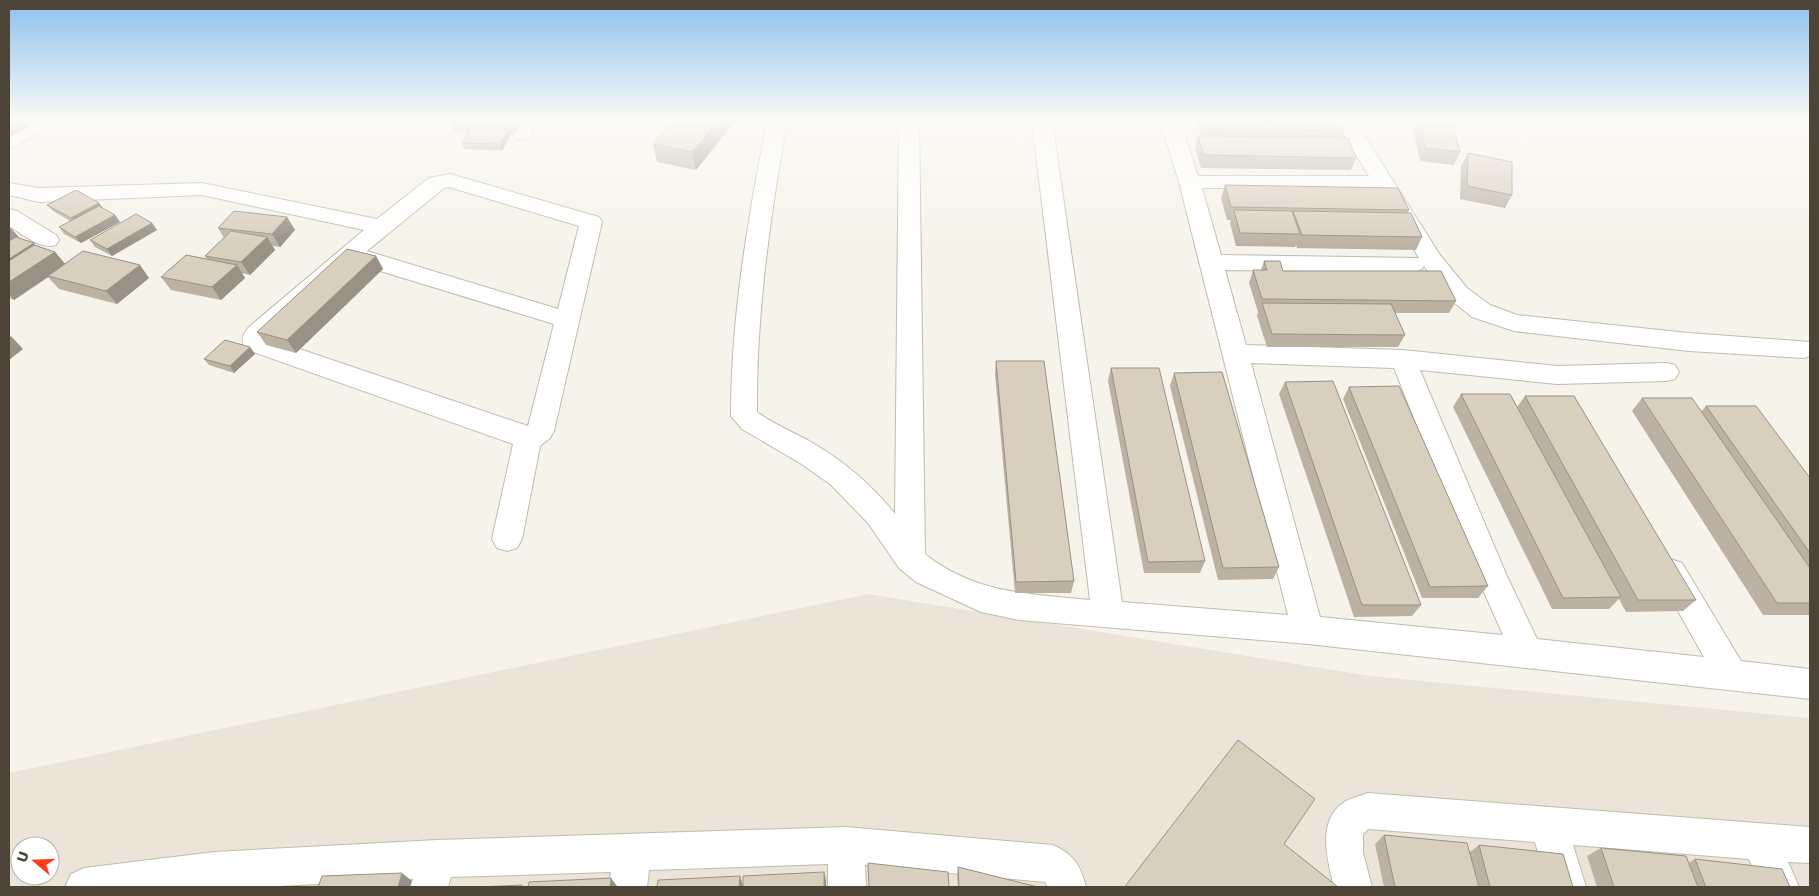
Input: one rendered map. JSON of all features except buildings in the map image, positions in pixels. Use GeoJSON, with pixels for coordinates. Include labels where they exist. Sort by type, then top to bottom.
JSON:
{"type":"FeatureCollection","features":[{"type":"Feature","properties":{"kind":"street"},"geometry":{"type":"LineString","coordinates":[[769,163],[755,241],[742,368],[744,416],[758,428],[828,466],[870,503],[891,528],[910,559],[927,574],[992,602],[1108,615],[1308,630],[1528,652],[1810,684]]}},
{"type":"Feature","properties":{"kind":"street"},"geometry":{"type":"LineString","coordinates":[[908,163],[910,559]]}},
{"type":"Feature","properties":{"kind":"street"},"geometry":{"type":"LineString","coordinates":[[1048,163],[1108,615]]}},
{"type":"Feature","properties":{"kind":"street"},"geometry":{"type":"LineString","coordinates":[[1184,163],[1308,630]]}},
{"type":"Feature","properties":{"kind":"street"},"geometry":{"type":"LineString","coordinates":[[1371,163],[1432,260],[1459,294],[1481,311],[1514,323],[1689,342],[1804,348]]}},
{"type":"Feature","properties":{"kind":"street"},"geometry":{"type":"LineString","coordinates":[[450,180],[588,220],[592,225],[540,432],[528,438],[254,343],[255,336],[259,332],[350,254],[381,226],[437,183],[450,180]]}},
{"type":"Feature","properties":{"kind":"street"},"geometry":{"type":"LineString","coordinates":[[1190,182],[1370,182]]}},
{"type":"Feature","properties":{"kind":"street"},"geometry":{"type":"LineString","coordinates":[[9,204],[18,191],[202,189],[381,226]]}},
{"type":"Feature","properties":{"kind":"street"},"geometry":{"type":"LineString","coordinates":[[9,216],[48,240]]}},
{"type":"Feature","properties":{"kind":"street"},"geometry":{"type":"LineString","coordinates":[[350,254],[567,320]]}},
{"type":"Feature","properties":{"kind":"street"},"geometry":{"type":"LineString","coordinates":[[1210,262],[1414,264]]}},
{"type":"Feature","properties":{"kind":"street"},"geometry":{"type":"LineString","coordinates":[[1234,354],[1403,359],[1557,375],[1666,372]]}},
{"type":"Feature","properties":{"kind":"street"},"geometry":{"type":"LineString","coordinates":[[1403,359],[1491,574],[1528,652]]}},
{"type":"Feature","properties":{"kind":"street"},"geometry":{"type":"LineString","coordinates":[[1557,375],[1572,400]]}},
{"type":"Feature","properties":{"kind":"street"},"geometry":{"type":"LineString","coordinates":[[507,540],[528,438]]}},
{"type":"Feature","properties":{"kind":"street"},"geometry":{"type":"LineString","coordinates":[[1657,547],[1732,676]]}},
{"type":"Feature","properties":{"kind":"street"},"geometry":{"type":"LineString","coordinates":[[1353,887],[1343,836],[1348,820],[1357,813],[1368,811],[1810,845]]}},
{"type":"Feature","properties":{"kind":"street"},"geometry":{"type":"LineString","coordinates":[[1548,824],[1567,887]]}},
{"type":"Feature","properties":{"kind":"street"},"geometry":{"type":"LineString","coordinates":[[1760,840],[1780,887]]}},
{"type":"Feature","properties":{"kind":"street"},"geometry":{"type":"LineString","coordinates":[[846,845],[846,887]]}},
{"type":"Feature","properties":{"kind":"street"},"geometry":{"type":"LineString","coordinates":[[84,887],[211,879],[433,873],[632,852],[846,845],[1053,864],[1066,877],[1067,887]]}},
{"type":"Feature","properties":{"kind":"street"},"geometry":{"type":"LineString","coordinates":[[628,887],[632,852]]}},
{"type":"Feature","properties":{"kind":"shaded area"},"geometry":{"type":"Polygon","coordinates":[[[868,594],[1370,676],[1810,718],[1810,887],[9,887],[9,773],[868,594]]]}}]}
